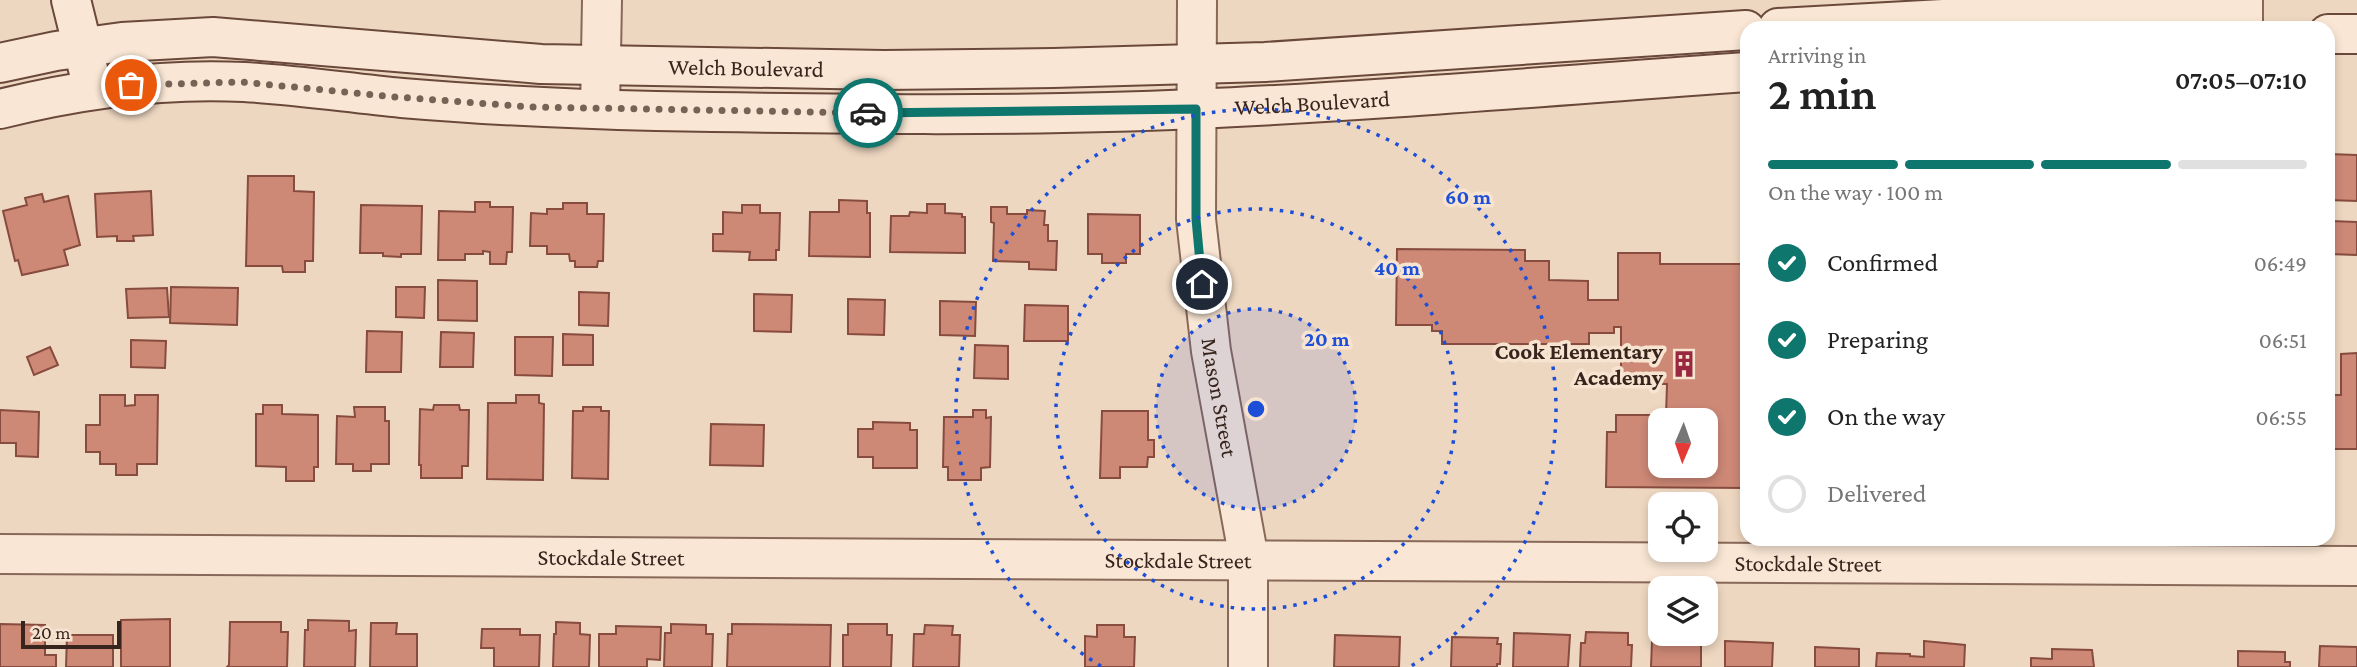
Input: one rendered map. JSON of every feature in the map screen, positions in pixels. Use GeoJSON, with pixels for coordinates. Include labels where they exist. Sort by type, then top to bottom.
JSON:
{"type":"FeatureCollection","features":[{"type":"Feature","properties":{"kind":"main road"},"geometry":{"type":"LineString","coordinates":[[71,0],[92,89]]}},
{"type":"Feature","properties":{"kind":"main road"},"geometry":{"type":"LineString","coordinates":[[600,109],[602,0]]}},
{"type":"Feature","properties":{"kind":"main road","name":"Mason Street"},"geometry":{"type":"LineString","coordinates":[[1197,0],[1196,219],[1206,317],[1248,561],[1248,667]]}},
{"type":"Feature","properties":{"kind":"main road"},"geometry":{"type":"LineString","coordinates":[[2243,0],[2243,21]]}},
{"type":"Feature","properties":{"kind":"main road"},"geometry":{"type":"LineString","coordinates":[[1906,21],[2016,15],[2184,12],[2217,17],[2224,21]]}},
{"type":"Feature","properties":{"kind":"main road"},"geometry":{"type":"LineString","coordinates":[[1733,20],[1739,73]]}},
{"type":"Feature","properties":{"kind":"main road","name":"Welch Boulevard"},"geometry":{"type":"LineString","coordinates":[[0,63],[82,47],[148,40],[239,38],[434,57],[541,64],[884,70],[1196,65],[1457,50],[1733,20]]}},
{"type":"Feature","properties":{"kind":"main road"},"geometry":{"type":"LineString","coordinates":[[2335,34],[2357,34]]}},
{"type":"Feature","properties":{"kind":"main road","name":"Welch Boulevard"},"geometry":{"type":"LineString","coordinates":[[0,109],[92,89],[169,82],[242,82],[458,102],[600,109],[911,114],[1196,109],[1739,73]]}},
{"type":"Feature","properties":{"kind":"main road","name":"Stockdale Street"},"geometry":{"type":"LineString","coordinates":[[0,554],[1248,561],[2241,552],[2357,566]]}},
{"type":"Feature","properties":{"kind":"building"},"geometry":{"type":"Polygon","coordinates":[[[2335,154],[2357,155],[2357,201],[2335,200],[2335,154]]]}},
{"type":"Feature","properties":{"kind":"building"},"geometry":{"type":"Polygon","coordinates":[[[248,176],[294,176],[294,191],[314,192],[313,261],[305,261],[305,272],[283,272],[282,266],[246,266],[248,176]]]}},
{"type":"Feature","properties":{"kind":"building"},"geometry":{"type":"Polygon","coordinates":[[[151,191],[153,235],[133,236],[134,241],[117,241],[117,236],[97,237],[95,194],[151,191]]]}},
{"type":"Feature","properties":{"kind":"building"},"geometry":{"type":"Polygon","coordinates":[[[42,194],[44,202],[68,196],[80,245],[64,250],[68,265],[22,275],[18,260],[15,261],[3,211],[27,205],[25,198],[42,194]]]}},
{"type":"Feature","properties":{"kind":"building"},"geometry":{"type":"Polygon","coordinates":[[[839,200],[867,201],[867,213],[870,213],[870,257],[809,256],[810,212],[839,212],[839,200]]]}},
{"type":"Feature","properties":{"kind":"building"},"geometry":{"type":"Polygon","coordinates":[[[475,202],[490,202],[490,207],[513,207],[512,252],[507,252],[506,264],[490,264],[490,252],[483,251],[483,254],[465,254],[465,260],[438,260],[439,211],[475,212],[475,202]]]}},
{"type":"Feature","properties":{"kind":"building"},"geometry":{"type":"Polygon","coordinates":[[[563,203],[587,203],[587,214],[604,214],[603,261],[598,261],[597,267],[575,267],[575,261],[570,261],[569,254],[547,254],[547,246],[530,246],[531,213],[547,214],[547,209],[563,209],[563,203]]]}},
{"type":"Feature","properties":{"kind":"building"},"geometry":{"type":"Polygon","coordinates":[[[927,204],[945,204],[945,213],[962,214],[962,217],[965,217],[965,253],[890,252],[891,216],[909,216],[910,212],[927,213],[927,204]]]}},
{"type":"Feature","properties":{"kind":"building"},"geometry":{"type":"Polygon","coordinates":[[[361,205],[422,206],[421,254],[401,254],[401,257],[383,256],[383,253],[360,253],[361,205]]]}},
{"type":"Feature","properties":{"kind":"building"},"geometry":{"type":"Polygon","coordinates":[[[742,205],[760,205],[760,213],[780,213],[779,250],[776,250],[776,260],[749,260],[750,252],[713,251],[713,234],[723,234],[723,212],[742,213],[742,205]]]}},
{"type":"Feature","properties":{"kind":"building"},"geometry":{"type":"Polygon","coordinates":[[[991,207],[1007,207],[1007,214],[1027,214],[1027,210],[1045,211],[1044,225],[1048,225],[1048,241],[1057,241],[1056,270],[1029,269],[1029,262],[993,261],[994,223],[991,222],[991,207]]]}},
{"type":"Feature","properties":{"kind":"building"},"geometry":{"type":"Polygon","coordinates":[[[1088,214],[1140,215],[1140,254],[1126,254],[1126,263],[1102,263],[1102,254],[1088,254],[1088,214]]]}},
{"type":"Feature","properties":{"kind":"building"},"geometry":{"type":"Polygon","coordinates":[[[2335,221],[2357,222],[2357,255],[2335,254],[2335,221]]]}},
{"type":"Feature","properties":{"kind":"building","name":"Cook Elementary Academy"},"geometry":{"type":"Polygon","coordinates":[[[1397,249],[1525,250],[1525,261],[1549,261],[1549,280],[1588,281],[1588,300],[1618,300],[1618,253],[1660,253],[1660,264],[1740,264],[1740,488],[1606,487],[1607,432],[1616,432],[1616,415],[1648,415],[1648,478],[1718,478],[1718,408],[1666,408],[1667,384],[1621,384],[1621,327],[1614,327],[1614,333],[1589,333],[1589,344],[1442,344],[1442,331],[1432,331],[1432,325],[1396,325],[1397,249]]]}},
{"type":"Feature","properties":{"kind":"building"},"geometry":{"type":"Polygon","coordinates":[[[438,280],[477,281],[477,321],[438,320],[438,280]]]}},
{"type":"Feature","properties":{"kind":"building"},"geometry":{"type":"Polygon","coordinates":[[[171,287],[238,288],[237,325],[170,323],[171,287]]]}},
{"type":"Feature","properties":{"kind":"building"},"geometry":{"type":"Polygon","coordinates":[[[396,287],[425,287],[424,318],[396,317],[396,287]]]}},
{"type":"Feature","properties":{"kind":"building"},"geometry":{"type":"Polygon","coordinates":[[[167,288],[169,317],[128,318],[126,289],[167,288]]]}},
{"type":"Feature","properties":{"kind":"building"},"geometry":{"type":"Polygon","coordinates":[[[579,292],[609,293],[608,326],[579,325],[579,292]]]}},
{"type":"Feature","properties":{"kind":"building"},"geometry":{"type":"Polygon","coordinates":[[[754,294],[792,295],[791,332],[754,331],[754,294]]]}},
{"type":"Feature","properties":{"kind":"building"},"geometry":{"type":"Polygon","coordinates":[[[848,299],[885,300],[884,335],[848,334],[848,299]]]}},
{"type":"Feature","properties":{"kind":"building"},"geometry":{"type":"Polygon","coordinates":[[[940,301],[976,302],[975,336],[940,335],[940,301]]]}},
{"type":"Feature","properties":{"kind":"building"},"geometry":{"type":"Polygon","coordinates":[[[1025,305],[1068,306],[1068,341],[1024,341],[1025,305]]]}},
{"type":"Feature","properties":{"kind":"building"},"geometry":{"type":"Polygon","coordinates":[[[367,331],[402,332],[401,372],[366,372],[367,331]]]}},
{"type":"Feature","properties":{"kind":"building"},"geometry":{"type":"Polygon","coordinates":[[[441,332],[474,333],[473,367],[440,367],[441,332]]]}},
{"type":"Feature","properties":{"kind":"building"},"geometry":{"type":"Polygon","coordinates":[[[563,334],[593,335],[593,365],[563,365],[563,334]]]}},
{"type":"Feature","properties":{"kind":"building"},"geometry":{"type":"Polygon","coordinates":[[[515,337],[553,337],[552,376],[515,375],[515,337]]]}},
{"type":"Feature","properties":{"kind":"building"},"geometry":{"type":"Polygon","coordinates":[[[131,340],[166,341],[165,368],[131,367],[131,340]]]}},
{"type":"Feature","properties":{"kind":"building"},"geometry":{"type":"Polygon","coordinates":[[[975,345],[1008,346],[1008,379],[974,378],[975,345]]]}},
{"type":"Feature","properties":{"kind":"building"},"geometry":{"type":"Polygon","coordinates":[[[50,347],[58,365],[34,375],[27,357],[50,347]]]}},
{"type":"Feature","properties":{"kind":"building"},"geometry":{"type":"Polygon","coordinates":[[[2357,353],[2357,449],[2335,449],[2335,395],[2341,395],[2341,354],[2357,353]]]}},
{"type":"Feature","properties":{"kind":"building"},"geometry":{"type":"Polygon","coordinates":[[[100,395],[125,395],[125,406],[135,405],[135,395],[158,395],[157,464],[137,464],[137,475],[116,475],[116,464],[100,464],[100,452],[86,452],[86,425],[100,425],[100,395]]]}},
{"type":"Feature","properties":{"kind":"building"},"geometry":{"type":"Polygon","coordinates":[[[516,395],[539,395],[539,403],[544,404],[543,480],[487,479],[488,403],[516,403],[516,395]]]}},
{"type":"Feature","properties":{"kind":"building"},"geometry":{"type":"Polygon","coordinates":[[[263,405],[282,405],[282,414],[318,415],[318,467],[314,467],[314,481],[286,481],[286,467],[256,466],[256,414],[263,414],[263,405]]]}},
{"type":"Feature","properties":{"kind":"building"},"geometry":{"type":"Polygon","coordinates":[[[434,405],[459,405],[460,410],[469,410],[468,466],[462,466],[462,478],[421,478],[420,409],[433,410],[434,405]]]}},
{"type":"Feature","properties":{"kind":"building"},"geometry":{"type":"Polygon","coordinates":[[[354,407],[385,407],[385,421],[389,421],[389,464],[371,464],[371,471],[353,471],[353,464],[336,464],[337,416],[355,417],[354,407]]]}},
{"type":"Feature","properties":{"kind":"building"},"geometry":{"type":"Polygon","coordinates":[[[583,407],[601,407],[601,411],[609,411],[608,479],[572,478],[573,411],[583,411],[583,407]]]}},
{"type":"Feature","properties":{"kind":"building"},"geometry":{"type":"Polygon","coordinates":[[[0,410],[39,412],[38,457],[16,456],[16,443],[0,443],[0,410]]]}},
{"type":"Feature","properties":{"kind":"building"},"geometry":{"type":"Polygon","coordinates":[[[973,410],[986,410],[986,418],[991,417],[990,467],[981,468],[981,480],[948,480],[948,467],[943,467],[944,417],[973,417],[973,410]]]}},
{"type":"Feature","properties":{"kind":"building"},"geometry":{"type":"Polygon","coordinates":[[[1102,411],[1148,411],[1148,440],[1154,440],[1154,457],[1148,457],[1147,467],[1120,467],[1120,478],[1100,478],[1102,411]]]}},
{"type":"Feature","properties":{"kind":"building"},"geometry":{"type":"Polygon","coordinates":[[[873,422],[910,423],[910,430],[917,430],[917,468],[873,468],[873,457],[858,457],[858,429],[873,429],[873,422]]]}},
{"type":"Feature","properties":{"kind":"building"},"geometry":{"type":"Polygon","coordinates":[[[711,424],[764,425],[763,466],[710,465],[711,424]]]}},
{"type":"Feature","properties":{"kind":"building"},"geometry":{"type":"Polygon","coordinates":[[[170,619],[170,667],[121,667],[121,620],[170,619]]]}},
{"type":"Feature","properties":{"kind":"building"},"geometry":{"type":"Polygon","coordinates":[[[308,620],[349,621],[349,631],[356,630],[355,667],[304,667],[305,630],[308,630],[308,620]]]}},
{"type":"Feature","properties":{"kind":"building"},"geometry":{"type":"Polygon","coordinates":[[[230,622],[281,622],[281,632],[288,632],[287,667],[227,667],[230,622]]]}},
{"type":"Feature","properties":{"kind":"building"},"geometry":{"type":"Polygon","coordinates":[[[556,622],[580,623],[580,634],[590,635],[589,667],[553,667],[556,622]]]}},
{"type":"Feature","properties":{"kind":"building"},"geometry":{"type":"Polygon","coordinates":[[[371,623],[397,623],[396,634],[417,634],[417,667],[370,667],[371,623]]]}},
{"type":"Feature","properties":{"kind":"building"},"geometry":{"type":"Polygon","coordinates":[[[0,624],[45,625],[45,655],[56,655],[56,667],[0,667],[0,624]]]}},
{"type":"Feature","properties":{"kind":"building"},"geometry":{"type":"Polygon","coordinates":[[[671,624],[706,625],[706,634],[713,634],[712,667],[664,667],[665,633],[671,633],[671,624]]]}},
{"type":"Feature","properties":{"kind":"building"},"geometry":{"type":"Polygon","coordinates":[[[732,624],[831,625],[830,667],[727,667],[728,634],[732,634],[732,624]]]}},
{"type":"Feature","properties":{"kind":"building"},"geometry":{"type":"Polygon","coordinates":[[[848,624],[887,624],[887,635],[892,635],[891,667],[843,667],[843,635],[848,635],[848,624]]]}},
{"type":"Feature","properties":{"kind":"building"},"geometry":{"type":"Polygon","coordinates":[[[925,625],[953,626],[952,635],[960,635],[959,667],[913,667],[914,634],[924,634],[925,625]]]}},
{"type":"Feature","properties":{"kind":"building"},"geometry":{"type":"Polygon","coordinates":[[[1097,625],[1124,625],[1124,637],[1135,637],[1134,667],[1085,667],[1085,636],[1097,637],[1097,625]]]}},
{"type":"Feature","properties":{"kind":"building"},"geometry":{"type":"Polygon","coordinates":[[[616,626],[661,627],[660,660],[647,659],[647,667],[599,667],[599,634],[616,634],[616,626]]]}},
{"type":"Feature","properties":{"kind":"building"},"geometry":{"type":"Polygon","coordinates":[[[482,629],[520,629],[520,635],[540,635],[539,667],[494,667],[494,648],[481,648],[482,629]]]}},
{"type":"Feature","properties":{"kind":"building"},"geometry":{"type":"Polygon","coordinates":[[[1586,632],[1628,633],[1628,645],[1632,645],[1631,667],[1580,667],[1581,643],[1585,643],[1586,632]]]}},
{"type":"Feature","properties":{"kind":"building"},"geometry":{"type":"Polygon","coordinates":[[[1514,633],[1570,635],[1568,667],[1513,667],[1514,633]]]}},
{"type":"Feature","properties":{"kind":"building"},"geometry":{"type":"Polygon","coordinates":[[[67,635],[113,635],[113,667],[66,667],[67,635]]]}},
{"type":"Feature","properties":{"kind":"building"},"geometry":{"type":"Polygon","coordinates":[[[1335,635],[1400,637],[1399,667],[1334,667],[1335,635]]]}},
{"type":"Feature","properties":{"kind":"building"},"geometry":{"type":"Polygon","coordinates":[[[1452,637],[1498,638],[1497,644],[1501,644],[1500,664],[1497,664],[1497,667],[1451,667],[1452,637]]]}},
{"type":"Feature","properties":{"kind":"building"},"geometry":{"type":"Polygon","coordinates":[[[1725,641],[1773,643],[1772,667],[1725,667],[1725,641]]]}},
{"type":"Feature","properties":{"kind":"building"},"geometry":{"type":"Polygon","coordinates":[[[1924,641],[1965,645],[1964,667],[1876,667],[1877,653],[1924,657],[1924,641]]]}},
{"type":"Feature","properties":{"kind":"building"},"geometry":{"type":"Polygon","coordinates":[[[1652,646],[1701,646],[1701,667],[1651,667],[1652,646]]]}},
{"type":"Feature","properties":{"kind":"building"},"geometry":{"type":"Polygon","coordinates":[[[2320,646],[2357,647],[2357,667],[2319,667],[2320,646]]]}},
{"type":"Feature","properties":{"kind":"building"},"geometry":{"type":"Polygon","coordinates":[[[1815,647],[1859,649],[1859,667],[1815,667],[1815,647]]]}},
{"type":"Feature","properties":{"kind":"building"},"geometry":{"type":"Polygon","coordinates":[[[2052,649],[2092,650],[2094,667],[2031,667],[2031,658],[2052,659],[2052,649]]]}},
{"type":"Feature","properties":{"kind":"building"},"geometry":{"type":"Polygon","coordinates":[[[2238,651],[2285,652],[2285,662],[2290,662],[2290,667],[2238,667],[2238,651]]]}},
{"type":"Feature","properties":{"kind":"way so far"},"geometry":{"type":"LineString","coordinates":[[131,85],[219,81],[532,107],[868,113]]}},
{"type":"Feature","properties":{"kind":"place","name":"Cook Elementary Academy"},"geometry":{"type":"Point","coordinates":[1684,364]}},
{"type":"Feature","properties":{"kind":"route"},"geometry":{"type":"LineString","coordinates":[[868,113],[1196,109],[1196,219],[1202,284]]}}]}
